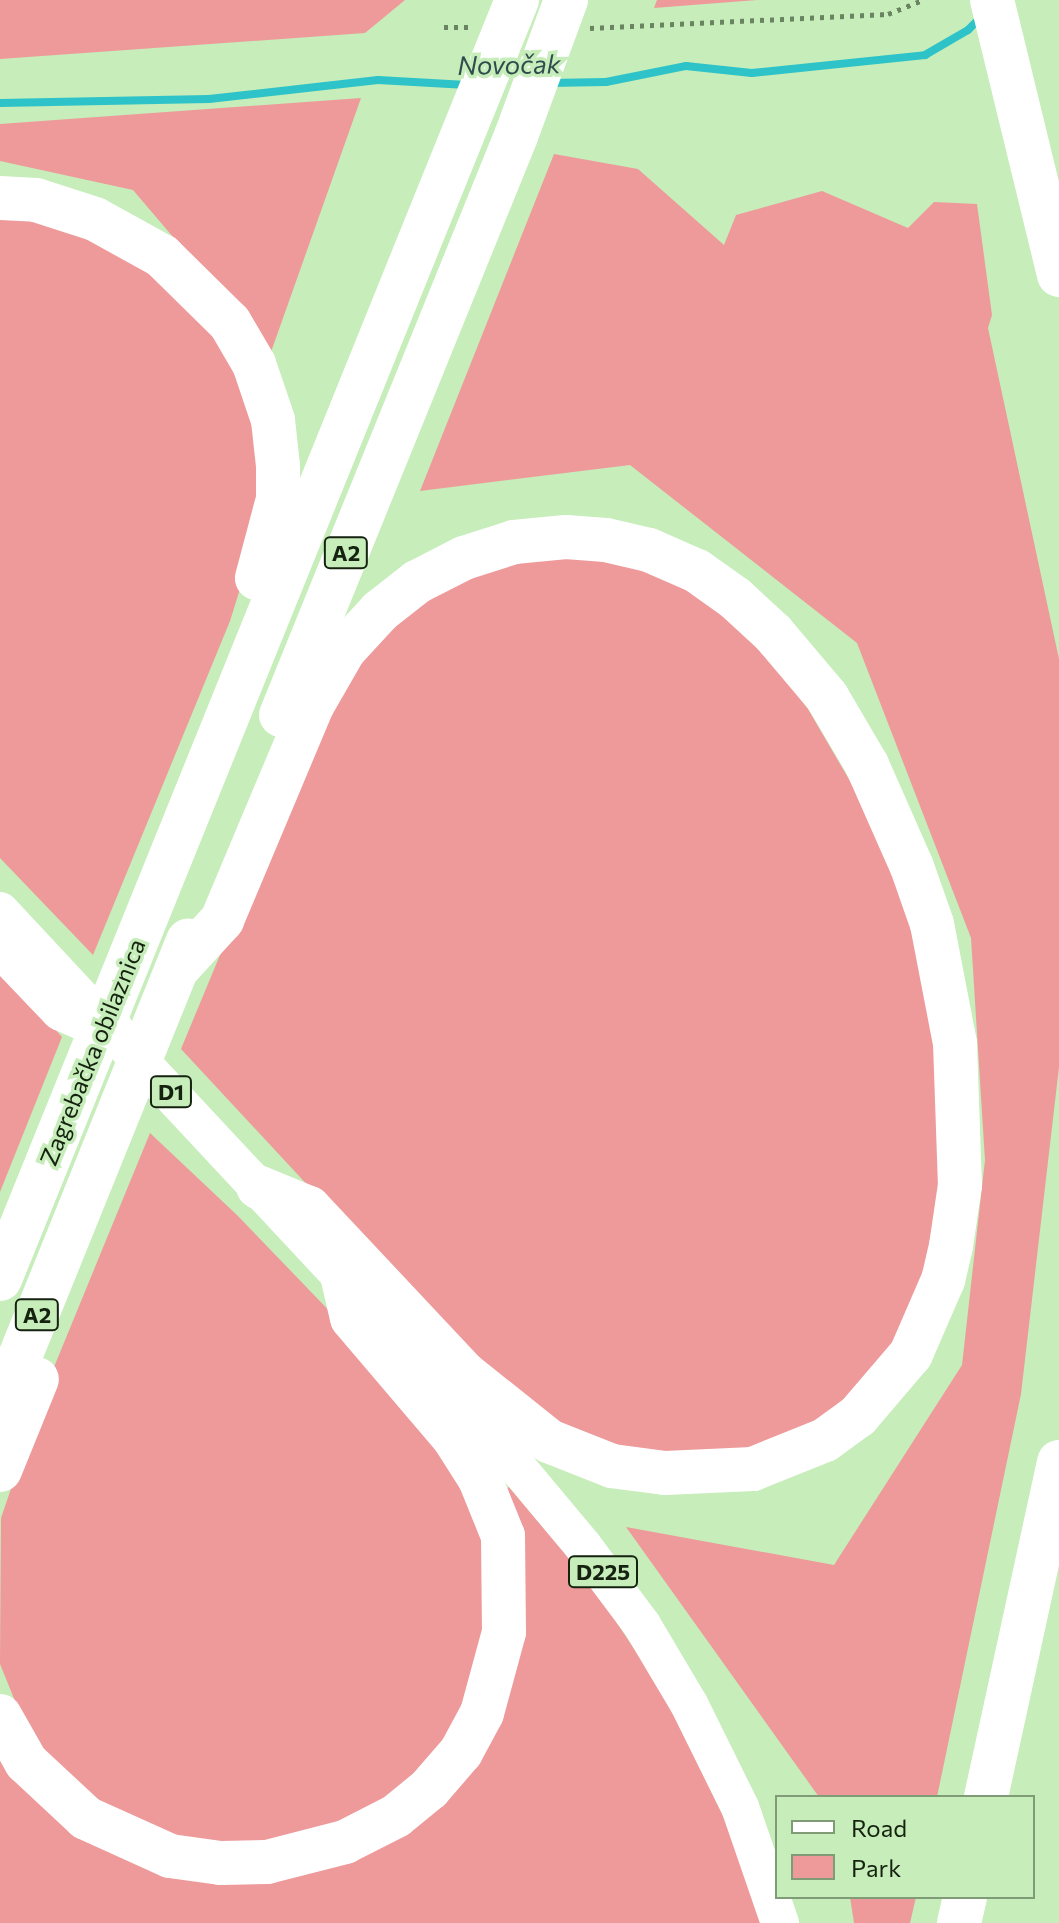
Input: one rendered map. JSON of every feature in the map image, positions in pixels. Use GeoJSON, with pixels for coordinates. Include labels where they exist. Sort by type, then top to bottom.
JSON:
{"type":"FeatureCollection","features":[{"type":"Feature","properties":{"kind":"highway"},"geometry":{"type":"LineString","coordinates":[[992,0],[1059,275]]}},
{"type":"Feature","properties":{"kind":"highway","name":"A2"},"geometry":{"type":"LineString","coordinates":[[183,824],[516,4]]}},
{"type":"Feature","properties":{"kind":"highway","name":"A2"},"geometry":{"type":"LineString","coordinates":[[177,969],[516,136],[572,10]]}},
{"type":"Feature","properties":{"kind":"highway"},"geometry":{"type":"LineString","coordinates":[[0,198],[36,200],[95,219],[162,256],[230,323],[254,364],[273,420],[278,499],[272,530],[242,621],[191,745],[183,824]]}},
{"type":"Feature","properties":{"kind":"highway"},"geometry":{"type":"LineString","coordinates":[[177,969],[222,920],[313,704],[344,650],[380,611],[417,582],[464,558],[514,542],[566,537],[606,540],[649,550],[697,571],[735,598],[773,633],[827,697],[867,765],[912,867],[932,924],[955,1043],[960,1185],[951,1246],[943,1280],[911,1354],[858,1416],[825,1440],[753,1469],[665,1473],[612,1466],[549,1441],[465,1374],[309,1208],[258,1187]]}},
{"type":"Feature","properties":{"kind":"highway","name":"Zagrebačka obilaznica"},"geometry":{"type":"LineString","coordinates":[[0,1279],[183,824]]}},
{"type":"Feature","properties":{"kind":"highway"},"geometry":{"type":"LineString","coordinates":[[6,933],[62,1009],[112,1031]]}},
{"type":"Feature","properties":{"kind":"highway","name":"Zagrebačka obilaznica"},"geometry":{"type":"LineString","coordinates":[[0,1406],[177,969]]}},
{"type":"Feature","properties":{"kind":"highway"},"geometry":{"type":"LineString","coordinates":[[0,1220],[40,1181]]}},
{"type":"Feature","properties":{"kind":"highway"},"geometry":{"type":"LineString","coordinates":[[0,1470],[75,1286],[74,1224]]}},
{"type":"Feature","properties":{"kind":"highway"},"geometry":{"type":"LineString","coordinates":[[0,1716],[26,1762],[86,1818],[170,1856],[221,1863],[267,1862],[345,1842],[396,1816],[429,1789],[461,1752],[482,1713],[504,1632],[503,1536],[480,1479],[454,1438],[352,1318],[342,1275]]}},
{"type":"Feature","properties":{"kind":"highway"},"geometry":{"type":"LineString","coordinates":[[986,1795],[1059,1462]]}},
{"type":"Feature","properties":{"kind":"highway"},"geometry":{"type":"LineString","coordinates":[[959,1923],[965,1899]]}},
{"type":"Feature","properties":{"kind":"main road","name":"D1"},"geometry":{"type":"LineString","coordinates":[[112,1031],[258,1187]]}},
{"type":"Feature","properties":{"kind":"main road","name":"D225"},"geometry":{"type":"LineString","coordinates":[[258,1187],[502,1449],[583,1546],[642,1625],[689,1704],[740,1807],[780,1923]]}},
{"type":"Feature","properties":{"kind":"path"},"geometry":{"type":"LineString","coordinates":[[572,10],[888,14],[922,0]]}},
{"type":"Feature","properties":{"kind":"path"},"geometry":{"type":"LineString","coordinates":[[444,27],[475,27]]}},
{"type":"Feature","properties":{"kind":"green space"},"geometry":{"type":"Polygon","coordinates":[[[0,0],[405,0],[365,33],[0,59],[0,0]]]}},
{"type":"Feature","properties":{"kind":"green space"},"geometry":{"type":"Polygon","coordinates":[[[657,0],[757,0],[654,8],[657,0]]]}},
{"type":"Feature","properties":{"kind":"green space"},"geometry":{"type":"Polygon","coordinates":[[[361,98],[271,352],[133,190],[0,161],[0,124],[361,98]]]}},
{"type":"Feature","properties":{"kind":"green space"},"geometry":{"type":"Polygon","coordinates":[[[554,154],[638,169],[724,245],[736,215],[822,191],[908,228],[934,202],[977,204],[992,315],[988,328],[1059,659],[1059,1067],[1021,1394],[937,1795],[818,1795],[626,1527],[834,1565],[962,1365],[985,1160],[971,938],[857,643],[630,465],[420,491],[554,154]]]}},
{"type":"Feature","properties":{"kind":"green space"},"geometry":{"type":"Polygon","coordinates":[[[0,217],[32,220],[95,239],[149,269],[218,341],[245,392],[261,444],[254,544],[230,621],[93,955],[0,858],[0,217]]]}},
{"type":"Feature","properties":{"kind":"green space"},"geometry":{"type":"Polygon","coordinates":[[[559,553],[630,563],[696,592],[756,642],[808,709],[872,819],[919,941],[939,1046],[947,1167],[937,1239],[911,1317],[873,1374],[819,1420],[765,1446],[708,1457],[586,1441],[470,1360],[181,1049],[322,709],[398,615],[493,563],[559,553]]]}},
{"type":"Feature","properties":{"kind":"green space"},"geometry":{"type":"Polygon","coordinates":[[[0,966],[62,1037],[0,1192],[0,966]]]}},
{"type":"Feature","properties":{"kind":"green space"},"geometry":{"type":"Polygon","coordinates":[[[150,1133],[238,1216],[389,1373],[425,1416],[487,1539],[486,1653],[445,1747],[383,1806],[291,1845],[192,1846],[96,1806],[30,1738],[0,1664],[1,1518],[45,1389],[150,1133]]]}},
{"type":"Feature","properties":{"kind":"green space"},"geometry":{"type":"Polygon","coordinates":[[[509,1487],[593,1587],[662,1691],[726,1822],[762,1923],[0,1923],[0,1745],[62,1816],[284,1878],[494,1727],[500,1493],[509,1487]]]}},
{"type":"Feature","properties":{"kind":"green space"},"geometry":{"type":"Polygon","coordinates":[[[850,1899],[916,1899],[910,1923],[854,1923],[850,1899]]]}},
{"type":"Feature","properties":{"kind":"waterway","name":"Novočak"},"geometry":{"type":"LineString","coordinates":[[549,83],[606,82],[686,66],[752,73],[925,55],[968,30],[980,18]]}},
{"type":"Feature","properties":{"kind":"waterway","name":"Novočak"},"geometry":{"type":"LineString","coordinates":[[0,103],[209,99],[378,80],[467,85]]}}]}
